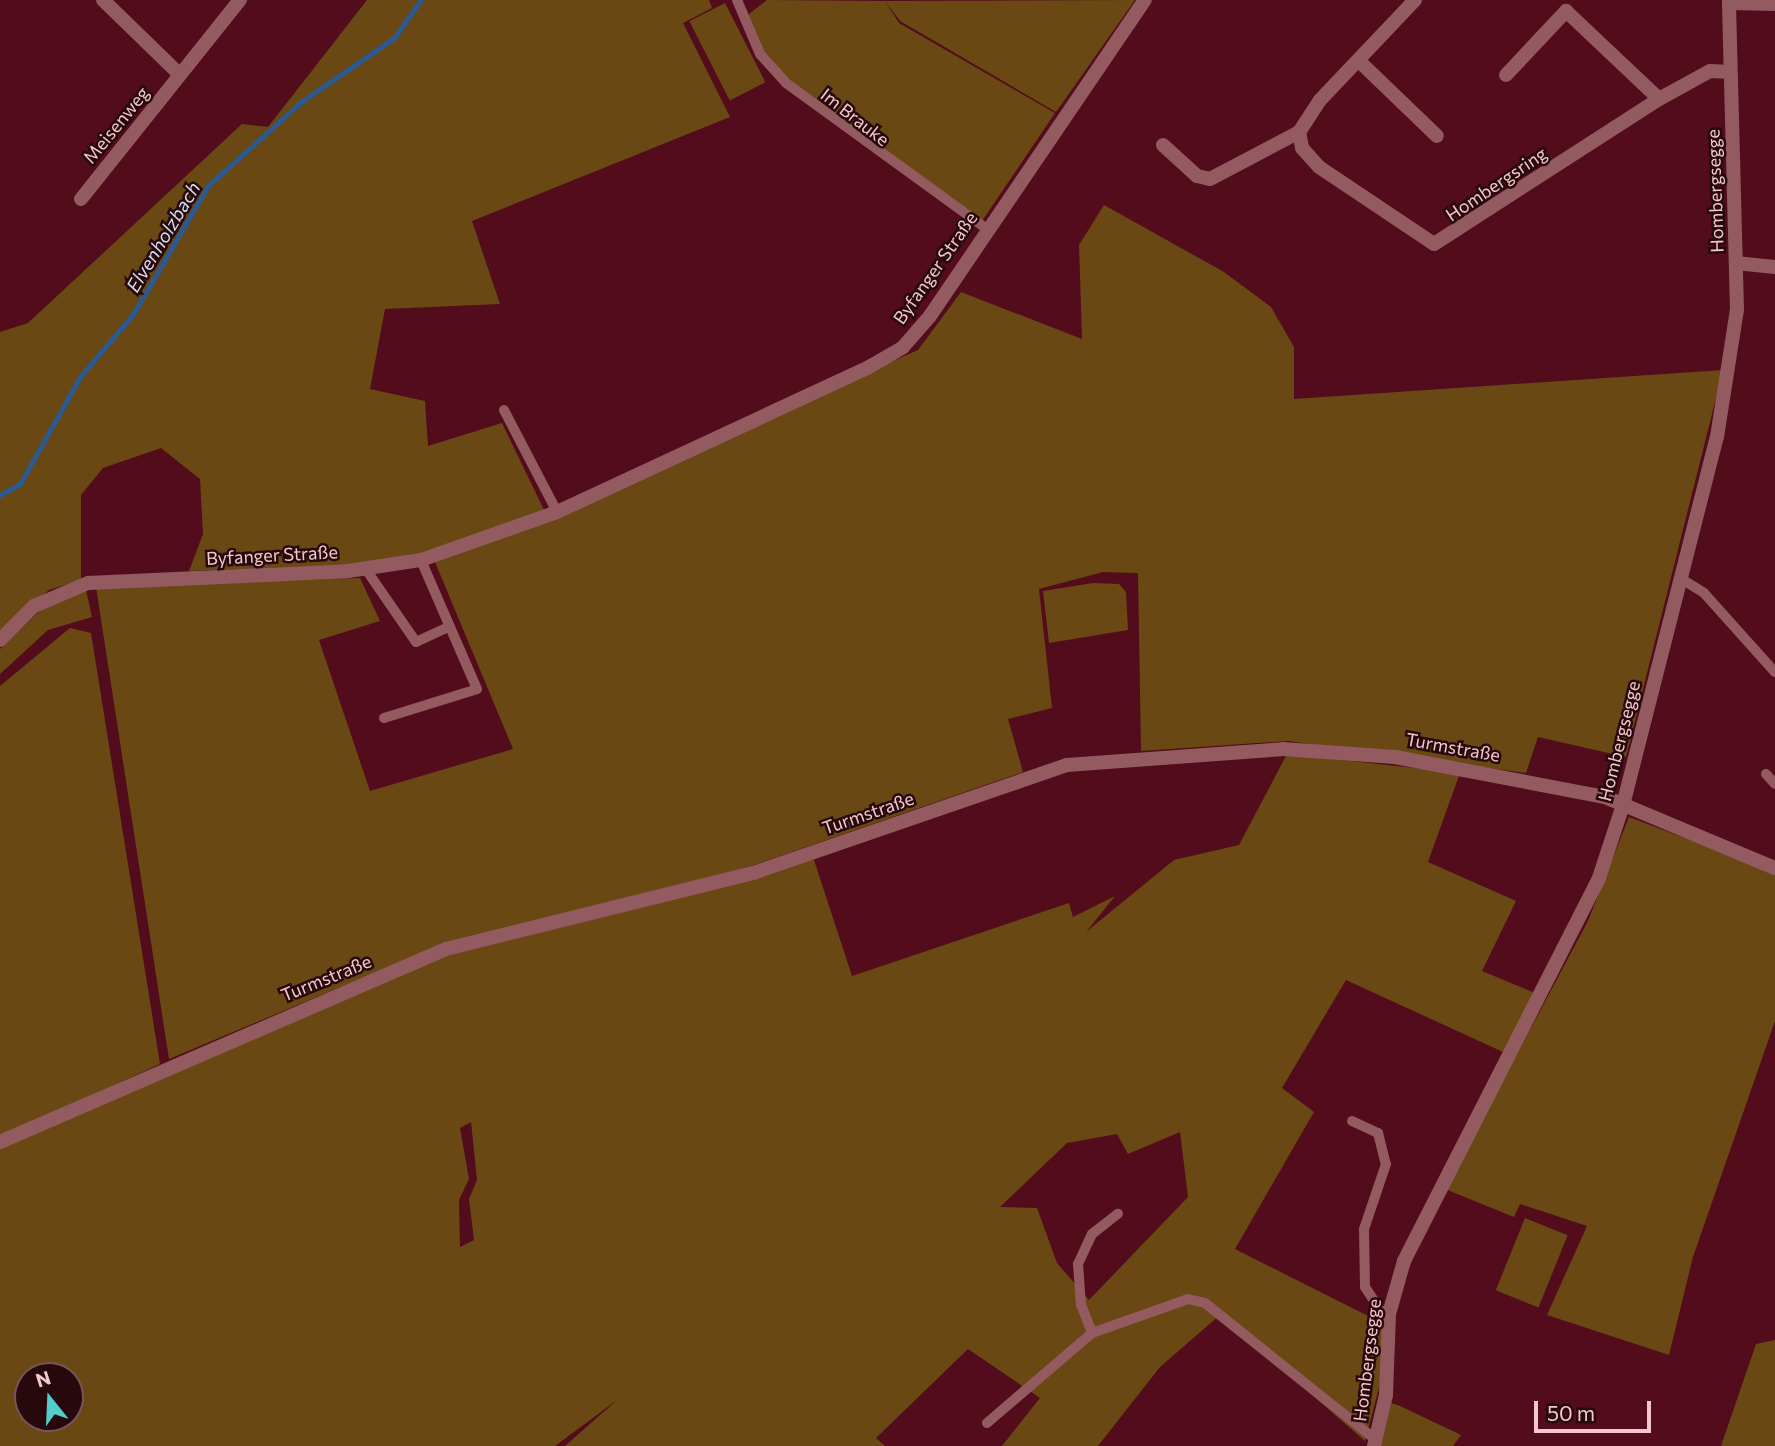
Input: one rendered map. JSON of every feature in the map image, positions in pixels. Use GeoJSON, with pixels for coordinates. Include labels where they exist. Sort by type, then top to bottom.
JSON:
{"type":"FeatureCollection","features":[{"type":"Feature","properties":{"kind":"street"},"geometry":{"type":"LineString","coordinates":[[103,0],[180,75]]}},
{"type":"Feature","properties":{"kind":"street","name":"Meisenweg"},"geometry":{"type":"LineString","coordinates":[[81,198],[240,0]]}},
{"type":"Feature","properties":{"kind":"street","name":"Byfanger Straße"},"geometry":{"type":"LineString","coordinates":[[0,640],[34,606],[88,583],[365,568],[421,560],[557,512],[903,347],[1145,0]]}},
{"type":"Feature","properties":{"kind":"street"},"geometry":{"type":"LineString","coordinates":[[1164,145],[1197,176],[1210,179],[1299,132],[1415,0]]}},
{"type":"Feature","properties":{"kind":"street"},"geometry":{"type":"LineString","coordinates":[[1729,1],[1775,4]]}},
{"type":"Feature","properties":{"kind":"street","name":"Hombergsegge"},"geometry":{"type":"LineString","coordinates":[[1375,1443],[1386,1395],[1389,1322],[1410,1246],[1564,954],[1623,805],[1681,579],[1728,383],[1736,263],[1729,1]]}},
{"type":"Feature","properties":{"kind":"street"},"geometry":{"type":"LineString","coordinates":[[1506,75],[1566,11],[1659,99]]}},
{"type":"Feature","properties":{"kind":"street"},"geometry":{"type":"LineString","coordinates":[[1359,61],[1437,136]]}},
{"type":"Feature","properties":{"kind":"street","name":"Hombergsring"},"geometry":{"type":"LineString","coordinates":[[1299,132],[1303,148],[1319,167],[1434,244],[1659,99],[1710,71],[1730,72]]}},
{"type":"Feature","properties":{"kind":"street"},"geometry":{"type":"LineString","coordinates":[[1736,263],[1775,267]]}},
{"type":"Feature","properties":{"kind":"street","name":"Turmstraße"},"geometry":{"type":"LineString","coordinates":[[0,1142],[446,949],[756,872],[1067,765],[1337,750],[1531,781],[1623,805],[1775,868]]}},
{"type":"Feature","properties":{"kind":"lane","name":"Im Brauke"},"geometry":{"type":"LineString","coordinates":[[737,0],[760,54],[786,83],[986,229]]}},
{"type":"Feature","properties":{"kind":"lane"},"geometry":{"type":"LineString","coordinates":[[504,410],[557,512]]}},
{"type":"Feature","properties":{"kind":"lane"},"geometry":{"type":"LineString","coordinates":[[384,718],[477,689],[421,560]]}},
{"type":"Feature","properties":{"kind":"lane"},"geometry":{"type":"LineString","coordinates":[[365,568],[416,642],[448,627]]}},
{"type":"Feature","properties":{"kind":"lane"},"geometry":{"type":"LineString","coordinates":[[1681,579],[1704,593],[1775,672]]}},
{"type":"Feature","properties":{"kind":"lane"},"geometry":{"type":"LineString","coordinates":[[1766,774],[1775,784]]}},
{"type":"Feature","properties":{"kind":"lane"},"geometry":{"type":"LineString","coordinates":[[1352,1121],[1378,1133],[1386,1164],[1364,1228],[1365,1287],[1389,1322]]}},
{"type":"Feature","properties":{"kind":"lane"},"geometry":{"type":"LineString","coordinates":[[1092,1333],[1081,1305],[1078,1264],[1092,1234],[1118,1214]]}},
{"type":"Feature","properties":{"kind":"lane"},"geometry":{"type":"LineString","coordinates":[[987,1423],[1092,1333],[1160,1304],[1196,1299],[1375,1443]]}},
{"type":"Feature","properties":{"kind":"shaded area"},"geometry":{"type":"Polygon","coordinates":[[[367,0],[709,0],[712,8],[683,23],[730,117],[472,221],[500,304],[385,309],[370,389],[425,401],[428,446],[502,423],[545,512],[429,552],[371,564],[189,571],[203,534],[200,479],[161,448],[103,468],[81,495],[81,580],[49,590],[0,630],[0,332],[28,323],[242,124],[268,127],[367,0]]]}},
{"type":"Feature","properties":{"kind":"shaded area"},"geometry":{"type":"Polygon","coordinates":[[[767,0],[885,1],[899,23],[1055,113],[982,221],[789,81],[763,53],[748,15],[767,0]]]}},
{"type":"Feature","properties":{"kind":"shaded area"},"geometry":{"type":"Polygon","coordinates":[[[1135,0],[1056,112],[900,21],[885,1],[1135,0]]]}},
{"type":"Feature","properties":{"kind":"shaded area"},"geometry":{"type":"Polygon","coordinates":[[[725,3],[765,82],[730,100],[689,21],[725,3]]]}},
{"type":"Feature","properties":{"kind":"shaded area"},"geometry":{"type":"Polygon","coordinates":[[[1104,205],[1224,272],[1271,307],[1294,347],[1294,399],[1723,370],[1626,757],[1538,737],[1526,773],[1288,741],[1141,751],[1138,573],[1103,572],[1039,589],[1052,708],[1008,719],[1023,772],[748,867],[362,978],[169,1059],[96,587],[360,578],[380,621],[319,640],[370,791],[513,749],[435,562],[918,350],[961,292],[1082,339],[1079,245],[1104,205]]]}},
{"type":"Feature","properties":{"kind":"shaded area"},"geometry":{"type":"Polygon","coordinates":[[[1093,583],[1119,584],[1126,592],[1128,630],[1049,643],[1043,591],[1093,583]]]}},
{"type":"Feature","properties":{"kind":"shaded area"},"geometry":{"type":"Polygon","coordinates":[[[86,590],[92,617],[48,630],[0,674],[0,649],[42,609],[86,590]]]}},
{"type":"Feature","properties":{"kind":"shaded area"},"geometry":{"type":"Polygon","coordinates":[[[70,628],[91,633],[160,1064],[0,1137],[0,686],[70,628]]]}},
{"type":"Feature","properties":{"kind":"shaded area"},"geometry":{"type":"Polygon","coordinates":[[[1287,754],[1460,773],[1428,862],[1516,901],[1482,971],[1535,993],[1503,1052],[1346,980],[1282,1088],[1314,1112],[1235,1249],[1382,1323],[1381,1380],[1365,1441],[1220,1315],[1160,1367],[1098,1446],[1002,1446],[1040,1398],[968,1349],[876,1438],[885,1446],[565,1446],[617,1400],[555,1446],[0,1446],[0,1145],[420,963],[813,857],[852,976],[1069,903],[1073,917],[1115,896],[1086,932],[1174,860],[1239,845],[1287,754]],[[471,1122],[460,1128],[469,1179],[459,1200],[460,1247],[474,1240],[469,1199],[477,1180],[471,1122]],[[1180,1132],[1128,1154],[1117,1134],[1067,1143],[1000,1207],[1037,1208],[1057,1263],[1089,1300],[1188,1197],[1180,1132]]]}},
{"type":"Feature","properties":{"kind":"shaded area"},"geometry":{"type":"Polygon","coordinates":[[[1629,817],[1775,872],[1775,1021],[1693,1257],[1669,1355],[1547,1315],[1587,1226],[1520,1204],[1514,1217],[1445,1189],[1588,921],[1629,817]]]}},
{"type":"Feature","properties":{"kind":"shaded area"},"geometry":{"type":"Polygon","coordinates":[[[1525,1218],[1568,1235],[1538,1308],[1496,1290],[1525,1218]]]}},
{"type":"Feature","properties":{"kind":"shaded area"},"geometry":{"type":"Polygon","coordinates":[[[1775,1340],[1775,1446],[1721,1446],[1756,1344],[1775,1340]]]}},
{"type":"Feature","properties":{"kind":"shaded area"},"geometry":{"type":"Polygon","coordinates":[[[1391,1403],[1461,1435],[1453,1446],[1381,1446],[1391,1403]]]}},
{"type":"Feature","properties":{"kind":"waterway","name":"Elvenholzbach"},"geometry":{"type":"LineString","coordinates":[[0,495],[20,484],[80,377],[134,313],[208,186],[301,102],[394,38],[421,0]]}}]}
